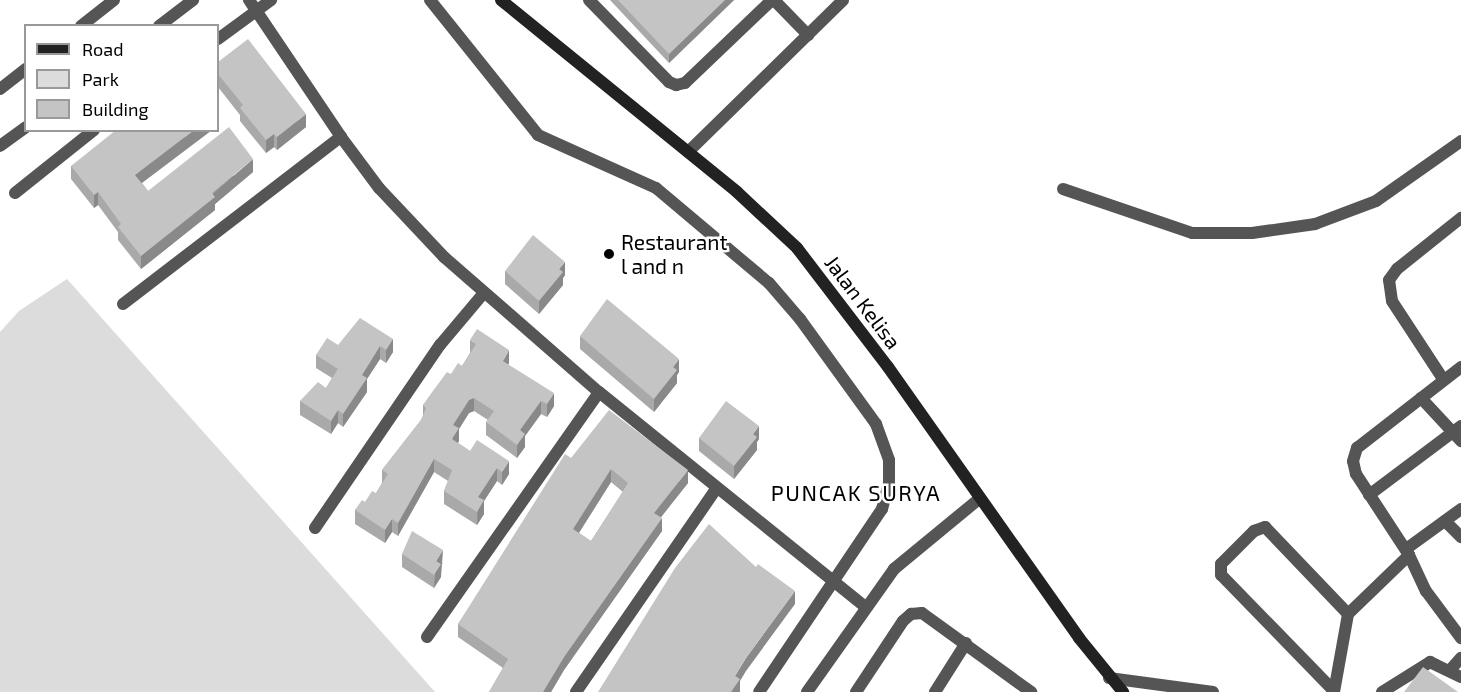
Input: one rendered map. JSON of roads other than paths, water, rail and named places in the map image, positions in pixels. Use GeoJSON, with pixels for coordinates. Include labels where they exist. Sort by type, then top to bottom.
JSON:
{"type":"FeatureCollection","features":[{"type":"Feature","properties":{"kind":"main road","name":"Jalan Kelisa"},"geometry":{"type":"LineString","coordinates":[[501,0],[688,152],[772,224],[811,264],[1109,678],[1123,692]]}},
{"type":"Feature","properties":{"kind":"street"},"geometry":{"type":"LineString","coordinates":[[84,24],[114,0]]}},
{"type":"Feature","properties":{"kind":"street"},"geometry":{"type":"LineString","coordinates":[[162,24],[193,0]]}},
{"type":"Feature","properties":{"kind":"street"},"geometry":{"type":"LineString","coordinates":[[249,0],[341,137],[412,225],[483,294],[599,392],[716,489],[864,606]]}},
{"type":"Feature","properties":{"kind":"street"},"geometry":{"type":"LineString","coordinates":[[219,38],[271,0]]}},
{"type":"Feature","properties":{"kind":"street"},"geometry":{"type":"LineString","coordinates":[[430,0],[538,135],[656,188],[769,283],[800,319],[876,424],[889,460],[890,483],[882,509],[759,692]]}},
{"type":"Feature","properties":{"kind":"street"},"geometry":{"type":"LineString","coordinates":[[589,0],[669,82],[676,85],[685,83],[773,0],[808,35]]}},
{"type":"Feature","properties":{"kind":"street"},"geometry":{"type":"LineString","coordinates":[[688,152],[843,0]]}},
{"type":"Feature","properties":{"kind":"street"},"geometry":{"type":"LineString","coordinates":[[0,89],[24,71]]}},
{"type":"Feature","properties":{"kind":"street"},"geometry":{"type":"LineString","coordinates":[[0,146],[24,128]]}},
{"type":"Feature","properties":{"kind":"street"},"geometry":{"type":"LineString","coordinates":[[15,193],[91,132]]}},
{"type":"Feature","properties":{"kind":"street"},"geometry":{"type":"LineString","coordinates":[[123,304],[341,137]]}},
{"type":"Feature","properties":{"kind":"street"},"geometry":{"type":"LineString","coordinates":[[1063,189],[1192,233],[1252,233],[1316,224],[1376,201],[1461,141]]}},
{"type":"Feature","properties":{"kind":"street"},"geometry":{"type":"LineString","coordinates":[[1443,380],[1392,301],[1389,280],[1397,268],[1461,218]]}},
{"type":"Feature","properties":{"kind":"street"},"geometry":{"type":"LineString","coordinates":[[315,528],[440,345],[483,294]]}},
{"type":"Feature","properties":{"kind":"street"},"geometry":{"type":"LineString","coordinates":[[1461,367],[1357,448],[1353,466],[1369,495],[1407,552],[1426,591],[1461,638]]}},
{"type":"Feature","properties":{"kind":"street"},"geometry":{"type":"LineString","coordinates":[[427,636],[599,392]]}},
{"type":"Feature","properties":{"kind":"street"},"geometry":{"type":"LineString","coordinates":[[1369,495],[1458,433],[1421,398]]}},
{"type":"Feature","properties":{"kind":"street"},"geometry":{"type":"LineString","coordinates":[[576,692],[716,489]]}},
{"type":"Feature","properties":{"kind":"street"},"geometry":{"type":"LineString","coordinates":[[807,692],[864,606],[894,569],[980,499]]}},
{"type":"Feature","properties":{"kind":"street"},"geometry":{"type":"LineString","coordinates":[[1334,691],[1348,614],[1407,552],[1461,509]]}},
{"type":"Feature","properties":{"kind":"street"},"geometry":{"type":"LineString","coordinates":[[1445,521],[1461,537]]}},
{"type":"Feature","properties":{"kind":"street"},"geometry":{"type":"LineString","coordinates":[[1334,691],[1221,575],[1221,564],[1254,531],[1265,527],[1348,614]]}},
{"type":"Feature","properties":{"kind":"street"},"geometry":{"type":"LineString","coordinates":[[856,692],[911,614],[922,613],[1031,692]]}},
{"type":"Feature","properties":{"kind":"street"},"geometry":{"type":"LineString","coordinates":[[935,692],[966,643]]}},
{"type":"Feature","properties":{"kind":"street"},"geometry":{"type":"LineString","coordinates":[[1382,692],[1430,662],[1456,673],[1461,658]]}},
{"type":"Feature","properties":{"kind":"street"},"geometry":{"type":"LineString","coordinates":[[1109,678],[1196,692],[1213,692]]}},
{"type":"Feature","properties":{"kind":"place","name":"Restaurant l and n"},"geometry":{"type":"Point","coordinates":[609,254]}},
{"type":"Feature","properties":{"kind":"district","name":"PUNCAK SURYA"},"geometry":{"type":"Point","coordinates":[856,493]}}]}
